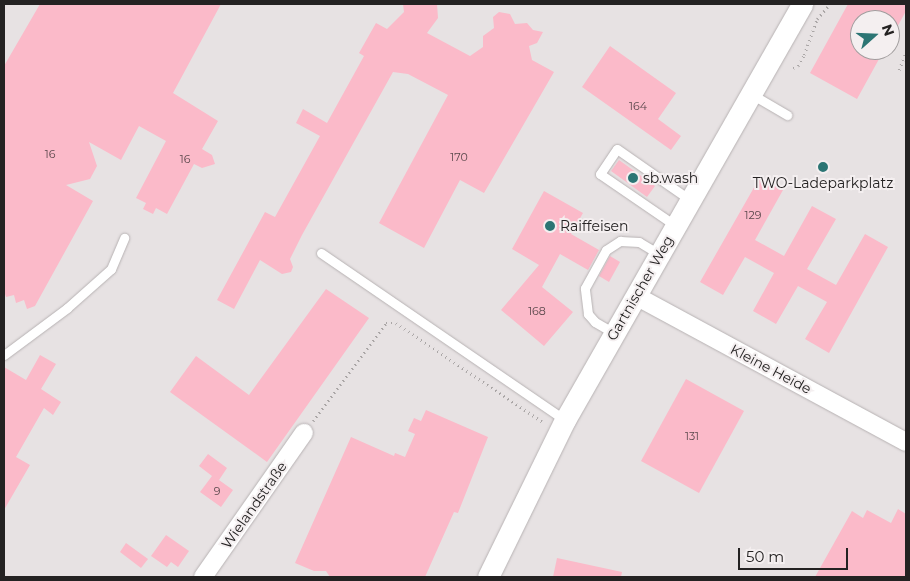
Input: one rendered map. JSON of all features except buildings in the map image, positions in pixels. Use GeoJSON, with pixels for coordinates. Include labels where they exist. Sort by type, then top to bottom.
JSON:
{"type":"FeatureCollection","features":[{"type":"Feature","properties":{"kind":"street","name":"Gartnischer Weg"},"geometry":{"type":"LineString","coordinates":[[488,577],[557,423],[636,296],[802,4]]}},
{"type":"Feature","properties":{"kind":"street","name":"Kleine Heide"},"geometry":{"type":"LineString","coordinates":[[636,296],[906,442]]}},
{"type":"Feature","properties":{"kind":"street","name":"Wielandstraße"},"geometry":{"type":"LineString","coordinates":[[203,577],[304,433]]}},
{"type":"Feature","properties":{"kind":"lane"},"geometry":{"type":"LineString","coordinates":[[751,94],[787,115]]}},
{"type":"Feature","properties":{"kind":"lane"},"geometry":{"type":"LineString","coordinates":[[676,226],[600,174],[617,149],[690,200]]}},
{"type":"Feature","properties":{"kind":"lane"},"geometry":{"type":"LineString","coordinates":[[4,354],[67,308],[111,269],[124,238]]}},
{"type":"Feature","properties":{"kind":"lane"},"geometry":{"type":"LineString","coordinates":[[614,333],[595,322],[588,314],[585,288],[606,250],[620,241],[639,242],[659,254]]}},
{"type":"Feature","properties":{"kind":"lane"},"geometry":{"type":"LineString","coordinates":[[321,253],[557,423]]}},
{"type":"Feature","properties":{"kind":"path"},"geometry":{"type":"LineString","coordinates":[[793,68],[804,55],[817,19],[830,4]]}},
{"type":"Feature","properties":{"kind":"path"},"geometry":{"type":"LineString","coordinates":[[900,70],[906,52]]}},
{"type":"Feature","properties":{"kind":"path"},"geometry":{"type":"LineString","coordinates":[[304,433],[386,323],[396,323],[557,423]]}},
{"type":"Feature","properties":{"kind":"place","name":"TWO-Ladeparkplatz"},"geometry":{"type":"Point","coordinates":[823,167]}},
{"type":"Feature","properties":{"kind":"place","name":"sb.wash"},"geometry":{"type":"Point","coordinates":[633,178]}},
{"type":"Feature","properties":{"kind":"place","name":"Raiffeisen"},"geometry":{"type":"Point","coordinates":[550,226]}}]}
